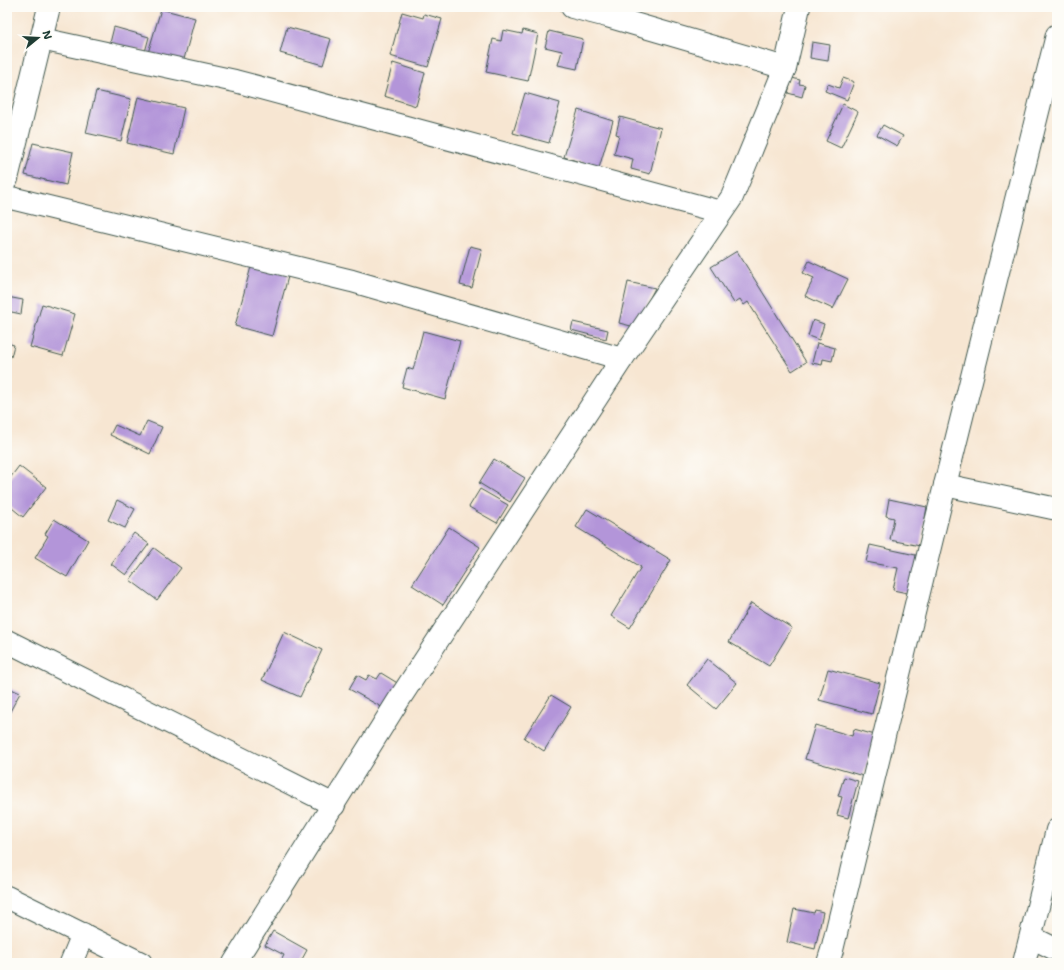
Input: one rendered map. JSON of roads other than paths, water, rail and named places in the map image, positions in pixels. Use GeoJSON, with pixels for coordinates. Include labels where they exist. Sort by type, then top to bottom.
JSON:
{"type":"FeatureCollection","features":[{"type":"Feature","properties":{"kind":"street"},"geometry":{"type":"LineString","coordinates":[[7,179],[49,7]]}},
{"type":"Feature","properties":{"kind":"street"},"geometry":{"type":"LineString","coordinates":[[572,7],[608,11],[785,68]]}},
{"type":"Feature","properties":{"kind":"street"},"geometry":{"type":"LineString","coordinates":[[234,963],[334,805],[398,700],[622,359],[732,197],[785,68],[799,7]]}},
{"type":"Feature","properties":{"kind":"street"},"geometry":{"type":"LineString","coordinates":[[828,963],[1057,34]]}},
{"type":"Feature","properties":{"kind":"street"},"geometry":{"type":"LineString","coordinates":[[41,39],[235,81],[721,212]]}},
{"type":"Feature","properties":{"kind":"street"},"geometry":{"type":"LineString","coordinates":[[7,197],[352,282],[622,359]]}},
{"type":"Feature","properties":{"kind":"street"},"geometry":{"type":"LineString","coordinates":[[945,485],[1057,509]]}},
{"type":"Feature","properties":{"kind":"street"},"geometry":{"type":"LineString","coordinates":[[7,641],[334,805]]}},
{"type":"Feature","properties":{"kind":"street"},"geometry":{"type":"LineString","coordinates":[[1024,963],[1057,830]]}},
{"type":"Feature","properties":{"kind":"street"},"geometry":{"type":"LineString","coordinates":[[7,897],[141,963]]}},
{"type":"Feature","properties":{"kind":"street"},"geometry":{"type":"LineString","coordinates":[[71,963],[83,934]]}},
{"type":"Feature","properties":{"kind":"street"},"geometry":{"type":"LineString","coordinates":[[1031,937],[1057,950]]}}]}
